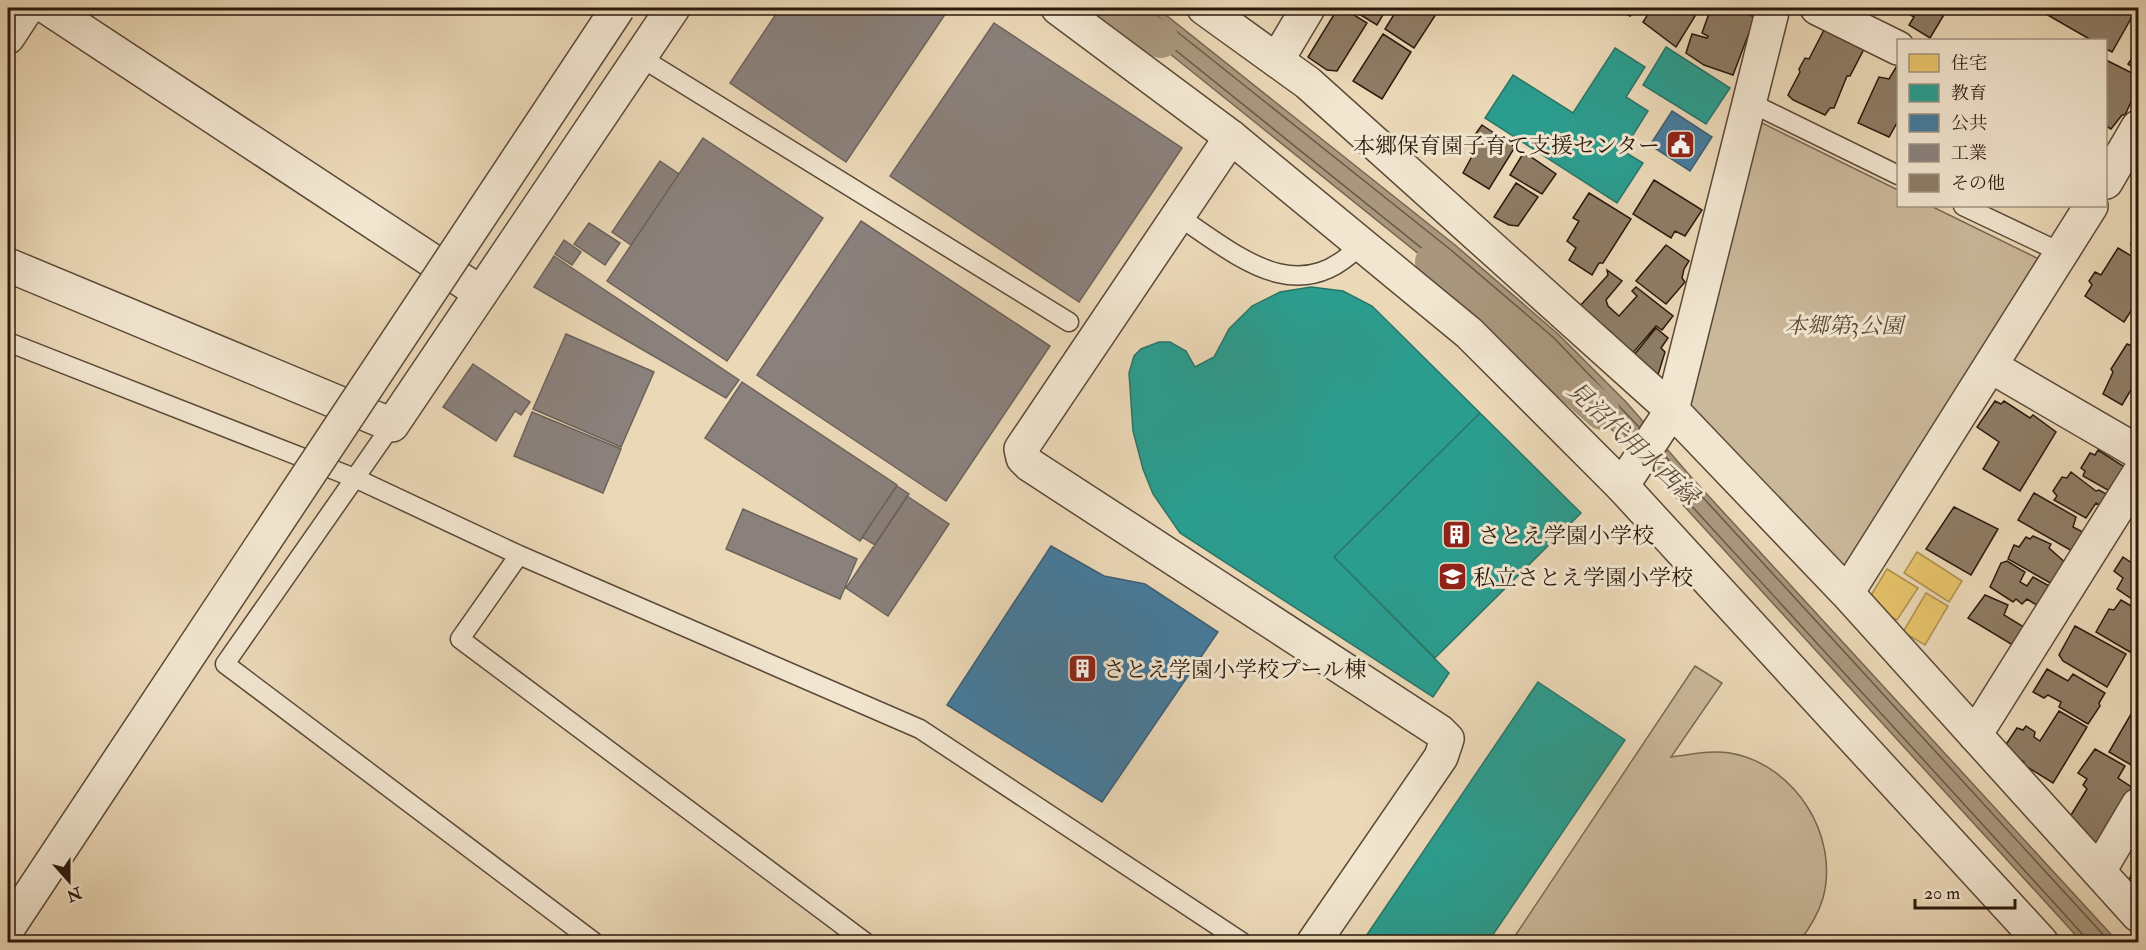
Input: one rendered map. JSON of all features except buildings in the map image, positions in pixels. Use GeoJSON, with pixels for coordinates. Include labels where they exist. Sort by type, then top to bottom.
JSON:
{"type":"FeatureCollection","features":[{"type":"Feature","properties":{"kind":"street"},"geometry":{"type":"LineString","coordinates":[[8,37],[27,8]]}},
{"type":"Feature","properties":{"kind":"street"},"geometry":{"type":"LineString","coordinates":[[48,8],[481,293]]}},
{"type":"Feature","properties":{"kind":"street"},"geometry":{"type":"LineString","coordinates":[[8,928],[618,8]]}},
{"type":"Feature","properties":{"kind":"street"},"geometry":{"type":"LineString","coordinates":[[8,265],[392,425],[673,8]]}},
{"type":"Feature","properties":{"kind":"street"},"geometry":{"type":"LineString","coordinates":[[1058,8],[1231,136],[1362,243],[1468,333],[1627,478],[2041,942]]}},
{"type":"Feature","properties":{"kind":"street"},"geometry":{"type":"LineString","coordinates":[[1204,8],[1308,83],[1847,593],[2139,915]]}},
{"type":"Feature","properties":{"kind":"street"},"geometry":{"type":"LineString","coordinates":[[1277,60],[1308,8]]}},
{"type":"Feature","properties":{"kind":"street"},"geometry":{"type":"LineString","coordinates":[[1627,478],[1665,420],[1773,8]]}},
{"type":"Feature","properties":{"kind":"street"},"geometry":{"type":"LineString","coordinates":[[1816,8],[1897,47]]}},
{"type":"Feature","properties":{"kind":"street"},"geometry":{"type":"LineString","coordinates":[[2118,163],[2139,127]]}},
{"type":"Feature","properties":{"kind":"street"},"geometry":{"type":"LineString","coordinates":[[1231,136],[1021,449],[1023,458],[1030,465],[1439,731],[1447,739],[1441,757],[1314,942]]}},
{"type":"Feature","properties":{"kind":"street"},"geometry":{"type":"LineString","coordinates":[[1847,593],[1992,367],[2090,207]]}},
{"type":"Feature","properties":{"kind":"street"},"geometry":{"type":"LineString","coordinates":[[1992,367],[2139,452]]}},
{"type":"Feature","properties":{"kind":"street"},"geometry":{"type":"LineString","coordinates":[[1975,735],[2139,475]]}},
{"type":"Feature","properties":{"kind":"street"},"geometry":{"type":"LineString","coordinates":[[2099,871],[2139,805]]}},
{"type":"Feature","properties":{"kind":"lane"},"geometry":{"type":"LineString","coordinates":[[640,57],[1069,322]]}},
{"type":"Feature","properties":{"kind":"lane"},"geometry":{"type":"LineString","coordinates":[[1749,102],[1897,174]]}},
{"type":"Feature","properties":{"kind":"lane"},"geometry":{"type":"LineString","coordinates":[[1965,207],[2062,254]]}},
{"type":"Feature","properties":{"kind":"lane"},"geometry":{"type":"LineString","coordinates":[[1178,216],[1256,267],[1279,275],[1317,274],[1345,261],[1362,243]]}},
{"type":"Feature","properties":{"kind":"lane"},"geometry":{"type":"LineString","coordinates":[[8,342],[357,479],[519,555],[920,729],[1242,942]]}},
{"type":"Feature","properties":{"kind":"lane"},"geometry":{"type":"LineString","coordinates":[[392,425],[357,479],[225,664],[594,942]]}},
{"type":"Feature","properties":{"kind":"lane"},"geometry":{"type":"LineString","coordinates":[[519,555],[460,639],[865,942]]}},
{"type":"Feature","properties":{"kind":"green space","name":"本郷第3公園"},"geometry":{"type":"Polygon","coordinates":[[[1758,121],[1897,190],[1897,207],[1933,207],[2041,260],[1838,577],[1689,411],[1758,121]]]}},
{"type":"Feature","properties":{"kind":"green space"},"geometry":{"type":"Polygon","coordinates":[[[1695,666],[1722,683],[1671,757],[1722,752],[1753,760],[1774,771],[1792,787],[1807,806],[1818,827],[1825,850],[1827,874],[1821,904],[1806,932],[1799,942],[1511,942],[1695,666]]]}},
{"type":"Feature","properties":{"kind":"water"},"geometry":{"type":"Polygon","coordinates":[[[1113,8],[1157,8],[1455,245],[1558,334],[1627,403],[1692,478],[2118,942],[2082,942],[1684,506],[1532,345],[1113,8]]]}},
{"type":"Feature","properties":{"kind":"waterway","name":"見沼代用水西縁"},"geometry":{"type":"LineString","coordinates":[[1112,8],[1161,40]]}},
{"type":"Feature","properties":{"kind":"waterway","name":"見沼代用水西縁"},"geometry":{"type":"LineString","coordinates":[[1433,262],[1602,412]]}},
{"type":"Feature","properties":{"kind":"place","name":"本郷保育園子育て支援センター"},"geometry":{"type":"Point","coordinates":[1681,145]}},
{"type":"Feature","properties":{"kind":"place","name":"さとえ学園小学校"},"geometry":{"type":"Point","coordinates":[1457,535]}},
{"type":"Feature","properties":{"kind":"place","name":"私立さとえ学園小学校"},"geometry":{"type":"Point","coordinates":[1452,577]}},
{"type":"Feature","properties":{"kind":"place","name":"さとえ学園小学校プール棟"},"geometry":{"type":"Point","coordinates":[1082,669]}}]}
